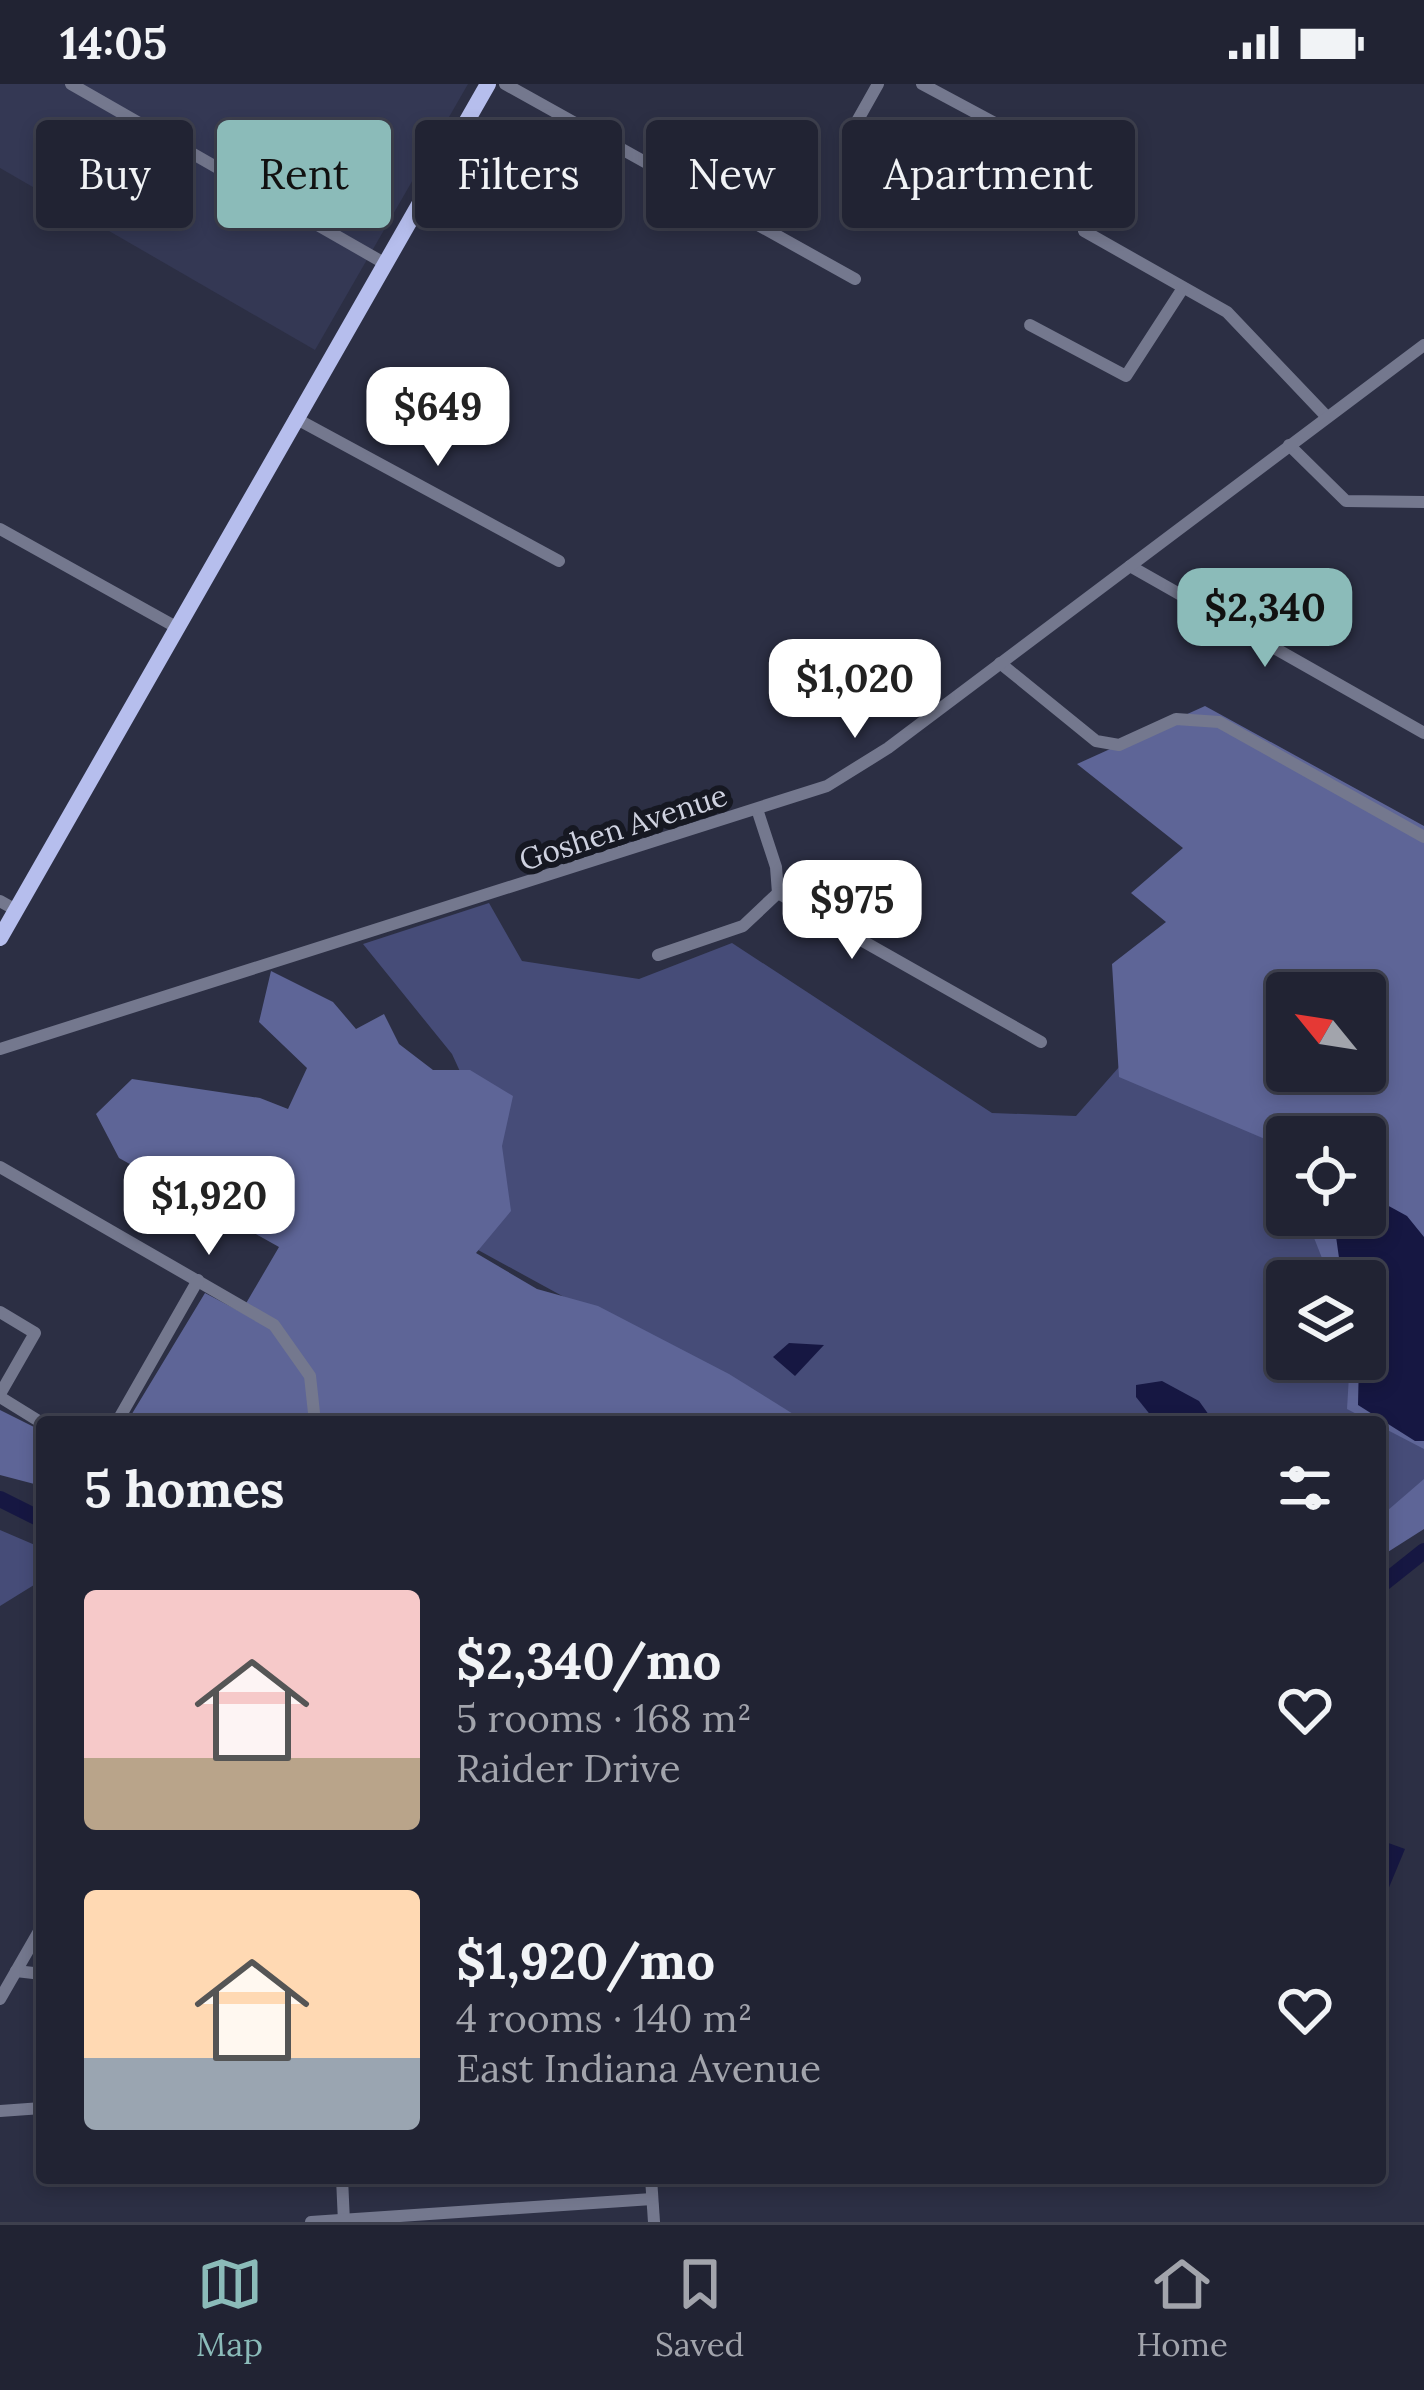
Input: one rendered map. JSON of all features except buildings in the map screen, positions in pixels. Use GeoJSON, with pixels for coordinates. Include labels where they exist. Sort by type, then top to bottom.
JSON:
{"type":"FeatureCollection","features":[{"type":"Feature","properties":{"kind":"main road"},"geometry":{"type":"LineString","coordinates":[[0,938],[8,906],[176,627],[488,84]]}},
{"type":"Feature","properties":{"kind":"street"},"geometry":{"type":"LineString","coordinates":[[71,84],[384,263]]}},
{"type":"Feature","properties":{"kind":"street"},"geometry":{"type":"LineString","coordinates":[[505,84],[855,279]]}},
{"type":"Feature","properties":{"kind":"street"},"geometry":{"type":"LineString","coordinates":[[858,120],[878,84]]}},
{"type":"Feature","properties":{"kind":"street"},"geometry":{"type":"LineString","coordinates":[[922,84],[989,120]]}},
{"type":"Feature","properties":{"kind":"street"},"geometry":{"type":"LineString","coordinates":[[1084,231],[1241,323],[1327,417]]}},
{"type":"Feature","properties":{"kind":"street"},"geometry":{"type":"LineString","coordinates":[[1030,325],[1126,376],[1183,288]]}},
{"type":"Feature","properties":{"kind":"street","name":"Goshen Avenue"},"geometry":{"type":"LineString","coordinates":[[0,1048],[827,786],[854,771],[1424,345]]}},
{"type":"Feature","properties":{"kind":"street"},"geometry":{"type":"LineString","coordinates":[[295,418],[559,561]]}},
{"type":"Feature","properties":{"kind":"street"},"geometry":{"type":"LineString","coordinates":[[1289,445],[1346,501],[1424,502]]}},
{"type":"Feature","properties":{"kind":"street"},"geometry":{"type":"LineString","coordinates":[[0,529],[176,627]]}},
{"type":"Feature","properties":{"kind":"street"},"geometry":{"type":"LineString","coordinates":[[1130,566],[1424,733]]}},
{"type":"Feature","properties":{"kind":"street"},"geometry":{"type":"LineString","coordinates":[[1000,663],[1096,741],[1119,745],[1176,719],[1219,722],[1424,837]]}},
{"type":"Feature","properties":{"kind":"street"},"geometry":{"type":"LineString","coordinates":[[758,809],[776,867],[778,893]]}},
{"type":"Feature","properties":{"kind":"street"},"geometry":{"type":"LineString","coordinates":[[658,956],[743,926],[778,893]]}},
{"type":"Feature","properties":{"kind":"street"},"geometry":{"type":"LineString","coordinates":[[778,893],[1041,1042]]}},
{"type":"Feature","properties":{"kind":"street"},"geometry":{"type":"LineString","coordinates":[[0,1168],[261,1315],[290,1340],[310,1376],[314,1416]]}},
{"type":"Feature","properties":{"kind":"street"},"geometry":{"type":"LineString","coordinates":[[119,1416],[198,1280]]}},
{"type":"Feature","properties":{"kind":"street"},"geometry":{"type":"LineString","coordinates":[[0,1312],[35,1333],[0,1396],[36,1419]]}},
{"type":"Feature","properties":{"kind":"street"},"geometry":{"type":"LineString","coordinates":[[0,2000],[36,1936]]}},
{"type":"Feature","properties":{"kind":"street"},"geometry":{"type":"LineString","coordinates":[[16,1971],[36,1973]]}},
{"type":"Feature","properties":{"kind":"street"},"geometry":{"type":"LineString","coordinates":[[0,2111],[36,2108]]}},
{"type":"Feature","properties":{"kind":"street"},"geometry":{"type":"LineString","coordinates":[[341,2184],[344,2221]]}},
{"type":"Feature","properties":{"kind":"street"},"geometry":{"type":"LineString","coordinates":[[651,2184],[654,2222]]}},
{"type":"Feature","properties":{"kind":"street"},"geometry":{"type":"LineString","coordinates":[[311,2222],[652,2199]]}},
{"type":"Feature","properties":{"kind":"shaded area"},"geometry":{"type":"Polygon","coordinates":[[[0,84],[468,84],[447,120],[415,120],[415,176],[391,218],[391,120],[217,120],[217,228],[385,228],[315,350],[104,228],[193,228],[193,120],[36,120],[36,189],[0,168],[0,84]]]}},
{"type":"Feature","properties":{"kind":"shaded area"},"geometry":{"type":"Polygon","coordinates":[[[1205,706],[1424,826],[1424,1449],[1386,1429],[1386,1416],[1360,1416],[1347,1409],[1349,1380],[1386,1380],[1386,1260],[1323,1260],[1313,1236],[1386,1236],[1386,1116],[1266,1116],[1266,1139],[1119,1077],[1112,964],[1166,922],[1131,893],[1183,848],[1077,764],[1205,706]]]}},
{"type":"Feature","properties":{"kind":"shaded area"},"geometry":{"type":"Polygon","coordinates":[[[489,903],[522,961],[639,979],[732,943],[992,1113],[1076,1116],[1127,1058],[1266,1127],[1266,1236],[1377,1236],[1424,1316],[1424,1510],[1386,1534],[1386,1416],[770,1416],[694,1368],[469,1245],[490,1137],[452,1054],[363,944],[489,903]]]}},
{"type":"Feature","properties":{"kind":"shaded area"},"geometry":{"type":"Polygon","coordinates":[[[271,971],[333,1002],[356,1029],[384,1014],[399,1044],[433,1070],[470,1070],[513,1096],[502,1146],[511,1211],[476,1253],[537,1289],[598,1306],[729,1374],[796,1416],[131,1416],[205,1293],[241,1312],[279,1247],[119,1158],[96,1114],[132,1079],[260,1098],[288,1109],[307,1068],[259,1022],[271,971]]]}},
{"type":"Feature","properties":{"kind":"shaded area"},"geometry":{"type":"Polygon","coordinates":[[[1386,1204],[1407,1216],[1424,1237],[1424,1441],[1415,1441],[1386,1423],[1386,1416],[1375,1416],[1358,1405],[1359,1380],[1386,1380],[1386,1260],[1339,1260],[1336,1236],[1386,1236],[1386,1204]]]}},
{"type":"Feature","properties":{"kind":"shaded area"},"geometry":{"type":"Polygon","coordinates":[[[789,1343],[824,1345],[795,1376],[773,1357],[789,1343]]]}},
{"type":"Feature","properties":{"kind":"shaded area"},"geometry":{"type":"Polygon","coordinates":[[[1162,1381],[1199,1401],[1210,1416],[1151,1416],[1136,1397],[1136,1385],[1162,1381]]]}},
{"type":"Feature","properties":{"kind":"shaded area"},"geometry":{"type":"Polygon","coordinates":[[[0,1410],[36,1428],[36,1484],[0,1475],[0,1410]]]}},
{"type":"Feature","properties":{"kind":"shaded area"},"geometry":{"type":"Polygon","coordinates":[[[1424,1479],[1424,1529],[1386,1553],[1386,1512],[1424,1479]]]}},
{"type":"Feature","properties":{"kind":"shaded area"},"geometry":{"type":"Polygon","coordinates":[[[0,1530],[36,1545],[36,1584],[0,1606],[0,1530]]]}},
{"type":"Feature","properties":{"kind":"shaded area"},"geometry":{"type":"Polygon","coordinates":[[[1386,1842],[1405,1849],[1386,1895],[1386,1842]]]}},
{"type":"Feature","properties":{"kind":"waterway"},"geometry":{"type":"LineString","coordinates":[[0,1499],[36,1517]]}},
{"type":"Feature","properties":{"kind":"waterway"},"geometry":{"type":"LineString","coordinates":[[1386,1581],[1424,1551]]}}]}
